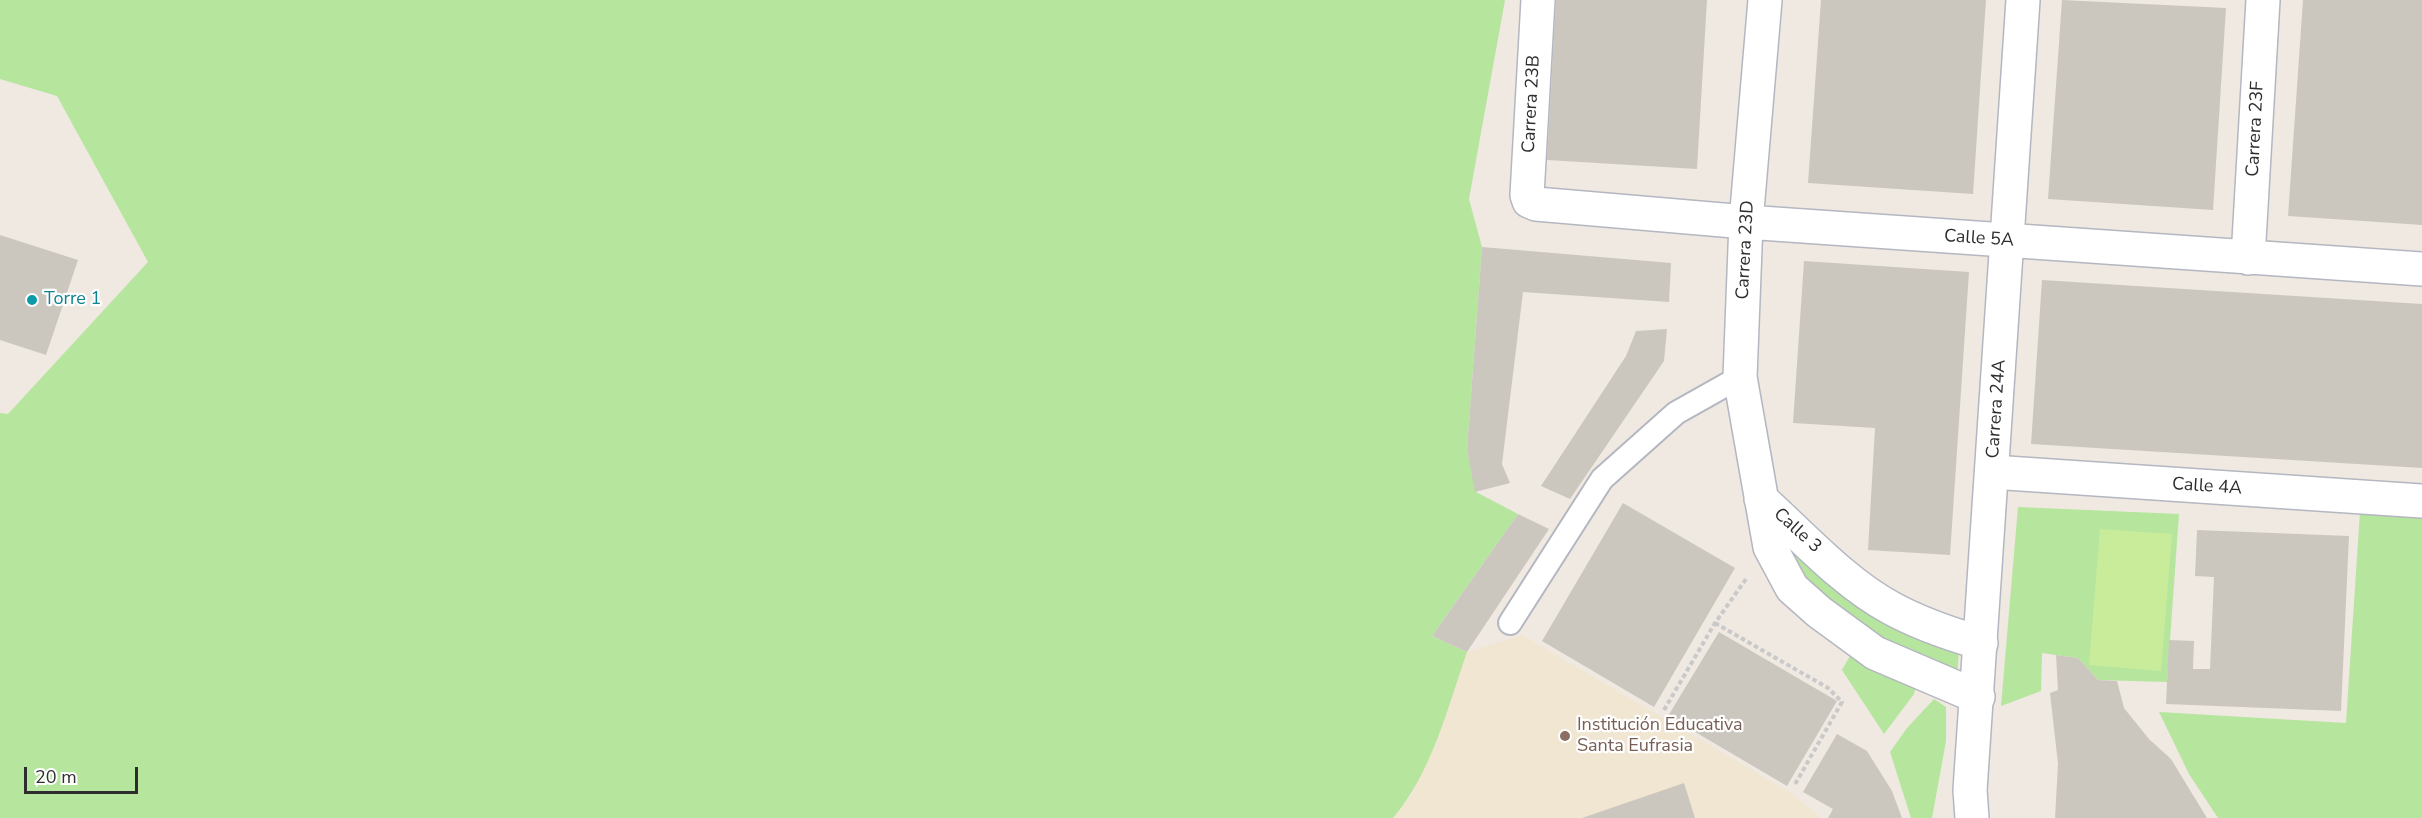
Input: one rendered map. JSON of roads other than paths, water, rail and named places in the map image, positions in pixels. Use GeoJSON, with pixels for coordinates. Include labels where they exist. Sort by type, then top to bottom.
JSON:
{"type":"FeatureCollection","features":[{"type":"Feature","properties":{"kind":"street","name":"Carrera 23B"},"geometry":{"type":"LineString","coordinates":[[1536,204],[1529,201],[1527,195],[1538,0]]}},
{"type":"Feature","properties":{"kind":"street","name":"Carrera 23D"},"geometry":{"type":"LineString","coordinates":[[1761,499],[1740,377],[1746,222],[1765,0]]}},
{"type":"Feature","properties":{"kind":"street","name":"Carrera 24A"},"geometry":{"type":"LineString","coordinates":[[1972,818],[1970,790],[2009,241],[2023,0]]}},
{"type":"Feature","properties":{"kind":"street","name":"Carrera 23F"},"geometry":{"type":"LineString","coordinates":[[2248,258],[2263,0]]}},
{"type":"Feature","properties":{"kind":"street","name":"Calle 5A"},"geometry":{"type":"LineString","coordinates":[[1536,204],[1746,222],[2422,269]]}},
{"type":"Feature","properties":{"kind":"street","name":"Calle 4A"},"geometry":{"type":"LineString","coordinates":[[1992,472],[2422,501]]}},
{"type":"Feature","properties":{"kind":"street","name":"Calle 3"},"geometry":{"type":"LineString","coordinates":[[1761,499],[1770,547],[1792,588],[1819,612],[1875,653],[1978,697]]}},
{"type":"Feature","properties":{"kind":"street","name":"Calle 3"},"geometry":{"type":"LineString","coordinates":[[1761,499],[1830,561],[1890,608],[1941,631],[1981,643]]}},
{"type":"Feature","properties":{"kind":"lane"},"geometry":{"type":"LineString","coordinates":[[1510,623],[1602,479],[1676,412],[1740,377]]}},
{"type":"Feature","properties":{"kind":"place","name":"Torre 1"},"geometry":{"type":"Point","coordinates":[32,300]}},
{"type":"Feature","properties":{"kind":"place","name":"Institución Educativa Santa Eufrasia"},"geometry":{"type":"Point","coordinates":[1565,736]}}]}
